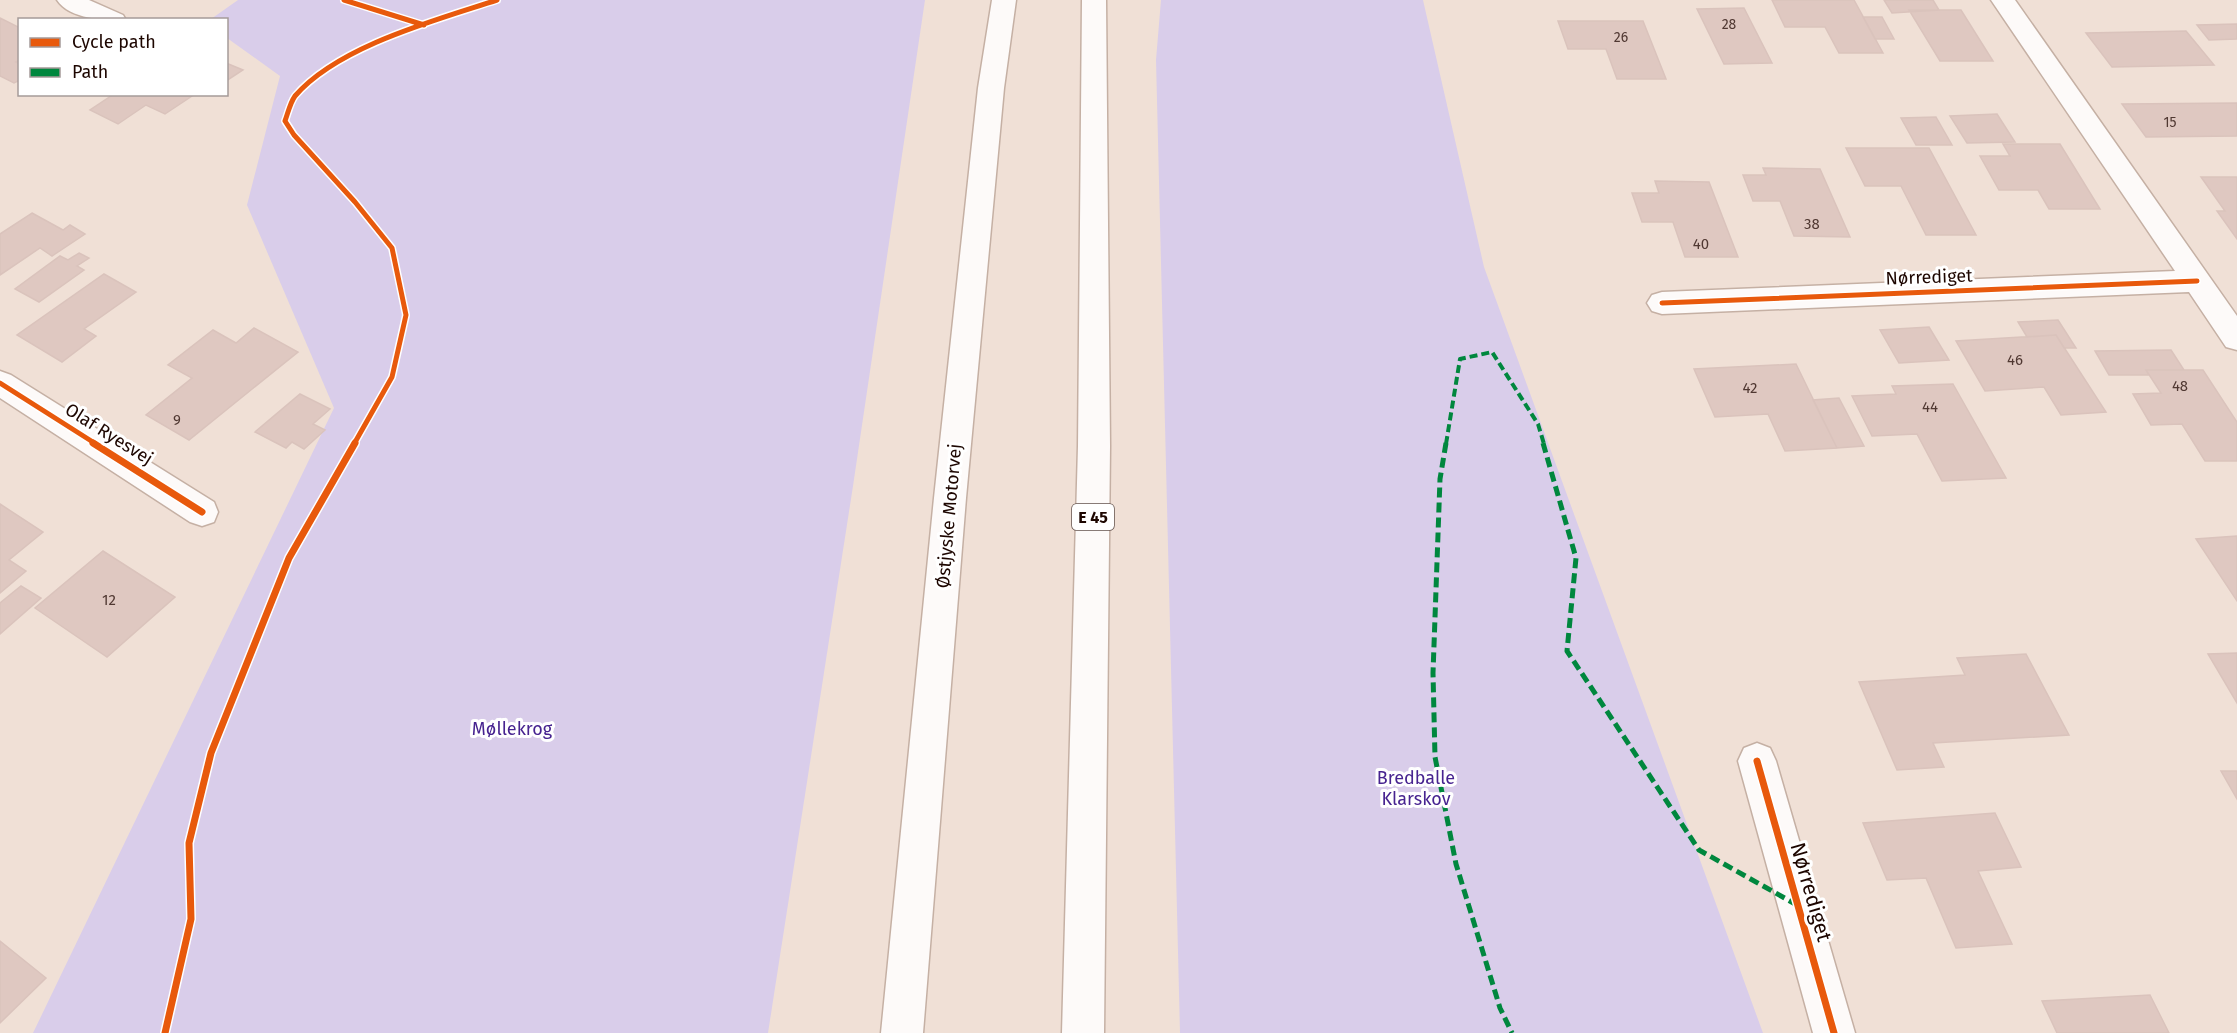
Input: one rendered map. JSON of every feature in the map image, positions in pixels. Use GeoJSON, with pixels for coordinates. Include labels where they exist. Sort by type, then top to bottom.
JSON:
{"type":"FeatureCollection","features":[{"type":"Feature","properties":{"kind":"main road"},"geometry":{"type":"LineString","coordinates":[[69,0],[110,18]]}},
{"type":"Feature","properties":{"kind":"main road","name":"Østjyske Motorvej"},"geometry":{"type":"LineString","coordinates":[[902,1033],[951,486],[991,88],[1004,0]]}},
{"type":"Feature","properties":{"kind":"main road","name":"E 45"},"geometry":{"type":"LineString","coordinates":[[1083,1033],[1094,446],[1094,0]]}},
{"type":"Feature","properties":{"kind":"main road"},"geometry":{"type":"LineString","coordinates":[[2003,0],[2237,339]]}},
{"type":"Feature","properties":{"kind":"main road","name":"Nørrediget"},"geometry":{"type":"LineString","coordinates":[[1662,303],[2197,281]]}},
{"type":"Feature","properties":{"kind":"main road","name":"Olaf Ryesvej"},"geometry":{"type":"LineString","coordinates":[[0,383],[202,512]]}},
{"type":"Feature","properties":{"kind":"main road","name":"Nørrediget"},"geometry":{"type":"LineString","coordinates":[[1757,760],[1834,1033]]}},
{"type":"Feature","properties":{"kind":"green space","name":"Møllekrog"},"geometry":{"type":"Polygon","coordinates":[[[238,0],[925,0],[853,486],[768,1033],[33,1033],[334,408],[247,205],[280,76],[228,39],[228,18],[212,18],[238,0]]]}},
{"type":"Feature","properties":{"kind":"green space","name":"Bredballe Klarskov"},"geometry":{"type":"Polygon","coordinates":[[[1161,0],[1423,0],[1484,267],[1763,1033],[1180,1033],[1156,60],[1161,0]]]}},
{"type":"Feature","properties":{"kind":"building"},"geometry":{"type":"Polygon","coordinates":[[[1772,0],[1854,0],[1883,53],[1839,53],[1825,27],[1785,27],[1772,0]]]}},
{"type":"Feature","properties":{"kind":"building"},"geometry":{"type":"Polygon","coordinates":[[[1884,0],[1933,0],[1939,10],[1892,13],[1884,0]]]}},
{"type":"Feature","properties":{"kind":"building"},"geometry":{"type":"Polygon","coordinates":[[[1744,8],[1772,63],[1724,64],[1697,9],[1744,8]]]}},
{"type":"Feature","properties":{"kind":"building"},"geometry":{"type":"Polygon","coordinates":[[[1909,10],[1961,10],[1993,61],[1940,61],[1909,10]]]}},
{"type":"Feature","properties":{"kind":"building"},"geometry":{"type":"Polygon","coordinates":[[[1863,17],[1882,17],[1894,39],[1875,39],[1863,17]]]}},
{"type":"Feature","properties":{"kind":"building"},"geometry":{"type":"Polygon","coordinates":[[[0,18],[18,27],[18,61],[16,62],[18,63],[18,81],[14,83],[0,76],[0,18]]]}},
{"type":"Feature","properties":{"kind":"building"},"geometry":{"type":"Polygon","coordinates":[[[1558,21],[1643,21],[1666,79],[1617,79],[1606,49],[1568,49],[1558,21]]]}},
{"type":"Feature","properties":{"kind":"building"},"geometry":{"type":"Polygon","coordinates":[[[2237,24],[2237,39],[2209,40],[2197,25],[2237,24]]]}},
{"type":"Feature","properties":{"kind":"building"},"geometry":{"type":"Polygon","coordinates":[[[2186,31],[2214,65],[2112,67],[2086,33],[2186,31]]]}},
{"type":"Feature","properties":{"kind":"building"},"geometry":{"type":"Polygon","coordinates":[[[228,64],[243,70],[228,80],[228,64]]]}},
{"type":"Feature","properties":{"kind":"building"},"geometry":{"type":"Polygon","coordinates":[[[111,96],[192,96],[165,114],[146,105],[118,124],[90,110],[111,96]]]}},
{"type":"Feature","properties":{"kind":"building"},"geometry":{"type":"Polygon","coordinates":[[[2237,103],[2237,136],[2146,137],[2122,104],[2237,103]]]}},
{"type":"Feature","properties":{"kind":"building"},"geometry":{"type":"Polygon","coordinates":[[[1997,114],[2015,142],[1967,143],[1950,116],[1997,114]]]}},
{"type":"Feature","properties":{"kind":"building"},"geometry":{"type":"Polygon","coordinates":[[[1936,117],[1952,145],[1916,145],[1901,118],[1936,117]]]}},
{"type":"Feature","properties":{"kind":"building"},"geometry":{"type":"Polygon","coordinates":[[[2003,144],[2060,144],[2100,209],[2049,209],[2038,190],[1999,190],[1980,156],[2010,156],[2003,144]]]}},
{"type":"Feature","properties":{"kind":"building"},"geometry":{"type":"Polygon","coordinates":[[[1846,148],[1929,148],[1976,235],[1926,235],[1901,186],[1865,186],[1846,148]]]}},
{"type":"Feature","properties":{"kind":"building"},"geometry":{"type":"Polygon","coordinates":[[[1763,168],[1820,169],[1850,237],[1794,236],[1780,201],[1753,201],[1743,175],[1766,175],[1763,168]]]}},
{"type":"Feature","properties":{"kind":"building"},"geometry":{"type":"Polygon","coordinates":[[[2201,177],[2237,177],[2237,239],[2217,211],[2225,211],[2201,177]]]}},
{"type":"Feature","properties":{"kind":"building"},"geometry":{"type":"Polygon","coordinates":[[[1655,181],[1709,182],[1738,257],[1685,257],[1673,222],[1642,222],[1632,193],[1659,193],[1655,181]]]}},
{"type":"Feature","properties":{"kind":"building"},"geometry":{"type":"Polygon","coordinates":[[[32,213],[63,230],[70,225],[85,234],[52,256],[40,248],[0,275],[0,234],[32,213]]]}},
{"type":"Feature","properties":{"kind":"building"},"geometry":{"type":"Polygon","coordinates":[[[79,253],[89,258],[77,266],[84,270],[39,302],[15,289],[60,256],[68,260],[79,253]]]}},
{"type":"Feature","properties":{"kind":"building"},"geometry":{"type":"Polygon","coordinates":[[[104,274],[136,292],[84,329],[96,336],[62,362],[17,335],[104,274]]]}},
{"type":"Feature","properties":{"kind":"building"},"geometry":{"type":"Polygon","coordinates":[[[2058,320],[2076,348],[2064,348],[2056,335],[2027,337],[2018,322],[2058,320]]]}},
{"type":"Feature","properties":{"kind":"building"},"geometry":{"type":"Polygon","coordinates":[[[1929,327],[1949,360],[1899,363],[1880,330],[1929,327]]]}},
{"type":"Feature","properties":{"kind":"building"},"geometry":{"type":"Polygon","coordinates":[[[254,328],[298,352],[189,440],[146,415],[192,378],[168,365],[213,330],[236,343],[254,328]]]}},
{"type":"Feature","properties":{"kind":"building"},"geometry":{"type":"Polygon","coordinates":[[[2056,335],[2106,412],[2061,415],[2044,387],[1985,391],[1956,341],[2056,335]]]}},
{"type":"Feature","properties":{"kind":"building"},"geometry":{"type":"Polygon","coordinates":[[[2171,350],[2184,370],[2146,370],[2149,375],[2109,375],[2095,351],[2171,350]]]}},
{"type":"Feature","properties":{"kind":"building"},"geometry":{"type":"Polygon","coordinates":[[[1796,364],[1837,448],[1785,451],[1768,414],[1715,417],[1694,369],[1796,364]]]}},
{"type":"Feature","properties":{"kind":"building"},"geometry":{"type":"Polygon","coordinates":[[[2146,370],[2203,370],[2237,422],[2237,461],[2205,461],[2182,424],[2151,425],[2133,394],[2161,393],[2146,370]]]}},
{"type":"Feature","properties":{"kind":"building"},"geometry":{"type":"Polygon","coordinates":[[[1953,384],[2006,478],[1942,481],[1917,434],[1872,436],[1852,396],[1896,394],[1892,386],[1953,384]]]}},
{"type":"Feature","properties":{"kind":"building"},"geometry":{"type":"Polygon","coordinates":[[[300,394],[330,409],[313,424],[325,430],[304,449],[292,442],[286,448],[255,432],[300,394]]]}},
{"type":"Feature","properties":{"kind":"building"},"geometry":{"type":"Polygon","coordinates":[[[1839,398],[1864,446],[1837,448],[1813,400],[1839,398]]]}},
{"type":"Feature","properties":{"kind":"building"},"geometry":{"type":"Polygon","coordinates":[[[0,504],[43,532],[9,560],[26,571],[0,593],[0,504]]]}},
{"type":"Feature","properties":{"kind":"building"},"geometry":{"type":"Polygon","coordinates":[[[2237,536],[2237,601],[2196,539],[2237,536]]]}},
{"type":"Feature","properties":{"kind":"building"},"geometry":{"type":"Polygon","coordinates":[[[103,551],[175,597],[107,657],[35,608],[103,551]]]}},
{"type":"Feature","properties":{"kind":"building"},"geometry":{"type":"Polygon","coordinates":[[[21,586],[41,598],[0,634],[0,603],[21,586]]]}},
{"type":"Feature","properties":{"kind":"building"},"geometry":{"type":"Polygon","coordinates":[[[2237,653],[2237,703],[2208,654],[2237,653]]]}},
{"type":"Feature","properties":{"kind":"building"},"geometry":{"type":"Polygon","coordinates":[[[2026,654],[2069,735],[1933,743],[1944,767],[1897,770],[1859,682],[1965,675],[1957,658],[2026,654]]]}},
{"type":"Feature","properties":{"kind":"building"},"geometry":{"type":"Polygon","coordinates":[[[2221,771],[2237,771],[2237,799],[2221,771]]]}},
{"type":"Feature","properties":{"kind":"building"},"geometry":{"type":"Polygon","coordinates":[[[1995,813],[2021,867],[1978,871],[2012,944],[1956,948],[1926,878],[1887,880],[1863,823],[1995,813]]]}},
{"type":"Feature","properties":{"kind":"building"},"geometry":{"type":"Polygon","coordinates":[[[0,941],[46,978],[0,1023],[0,941]]]}},
{"type":"Feature","properties":{"kind":"building"},"geometry":{"type":"Polygon","coordinates":[[[2150,995],[2169,1033],[2057,1033],[2042,1001],[2150,995]]]}},
{"type":"Feature","properties":{"kind":"marked path"},"geometry":{"type":"LineString","coordinates":[[1512,1033],[1500,1008],[1456,864],[1435,757],[1433,673],[1440,479],[1460,359],[1492,352],[1538,424],[1576,558],[1567,651],[1699,850],[1797,905]]}},
{"type":"Feature","properties":{"kind":"cycle path"},"geometry":{"type":"LineString","coordinates":[[344,0],[424,25]]}},
{"type":"Feature","properties":{"kind":"cycle path"},"geometry":{"type":"LineString","coordinates":[[165,1033],[191,919],[189,843],[211,753],[289,558],[392,377],[406,315],[392,248],[355,202],[294,135],[285,121],[289,108],[295,96],[312,79],[361,50],[418,27],[497,0]]}},
{"type":"Feature","properties":{"kind":"cycle path"},"geometry":{"type":"LineString","coordinates":[[1662,303],[2197,281]]}},
{"type":"Feature","properties":{"kind":"cycle path"},"geometry":{"type":"LineString","coordinates":[[0,383],[202,512]]}},
{"type":"Feature","properties":{"kind":"cycle path"},"geometry":{"type":"LineString","coordinates":[[1757,761],[1834,1033]]}}]}
